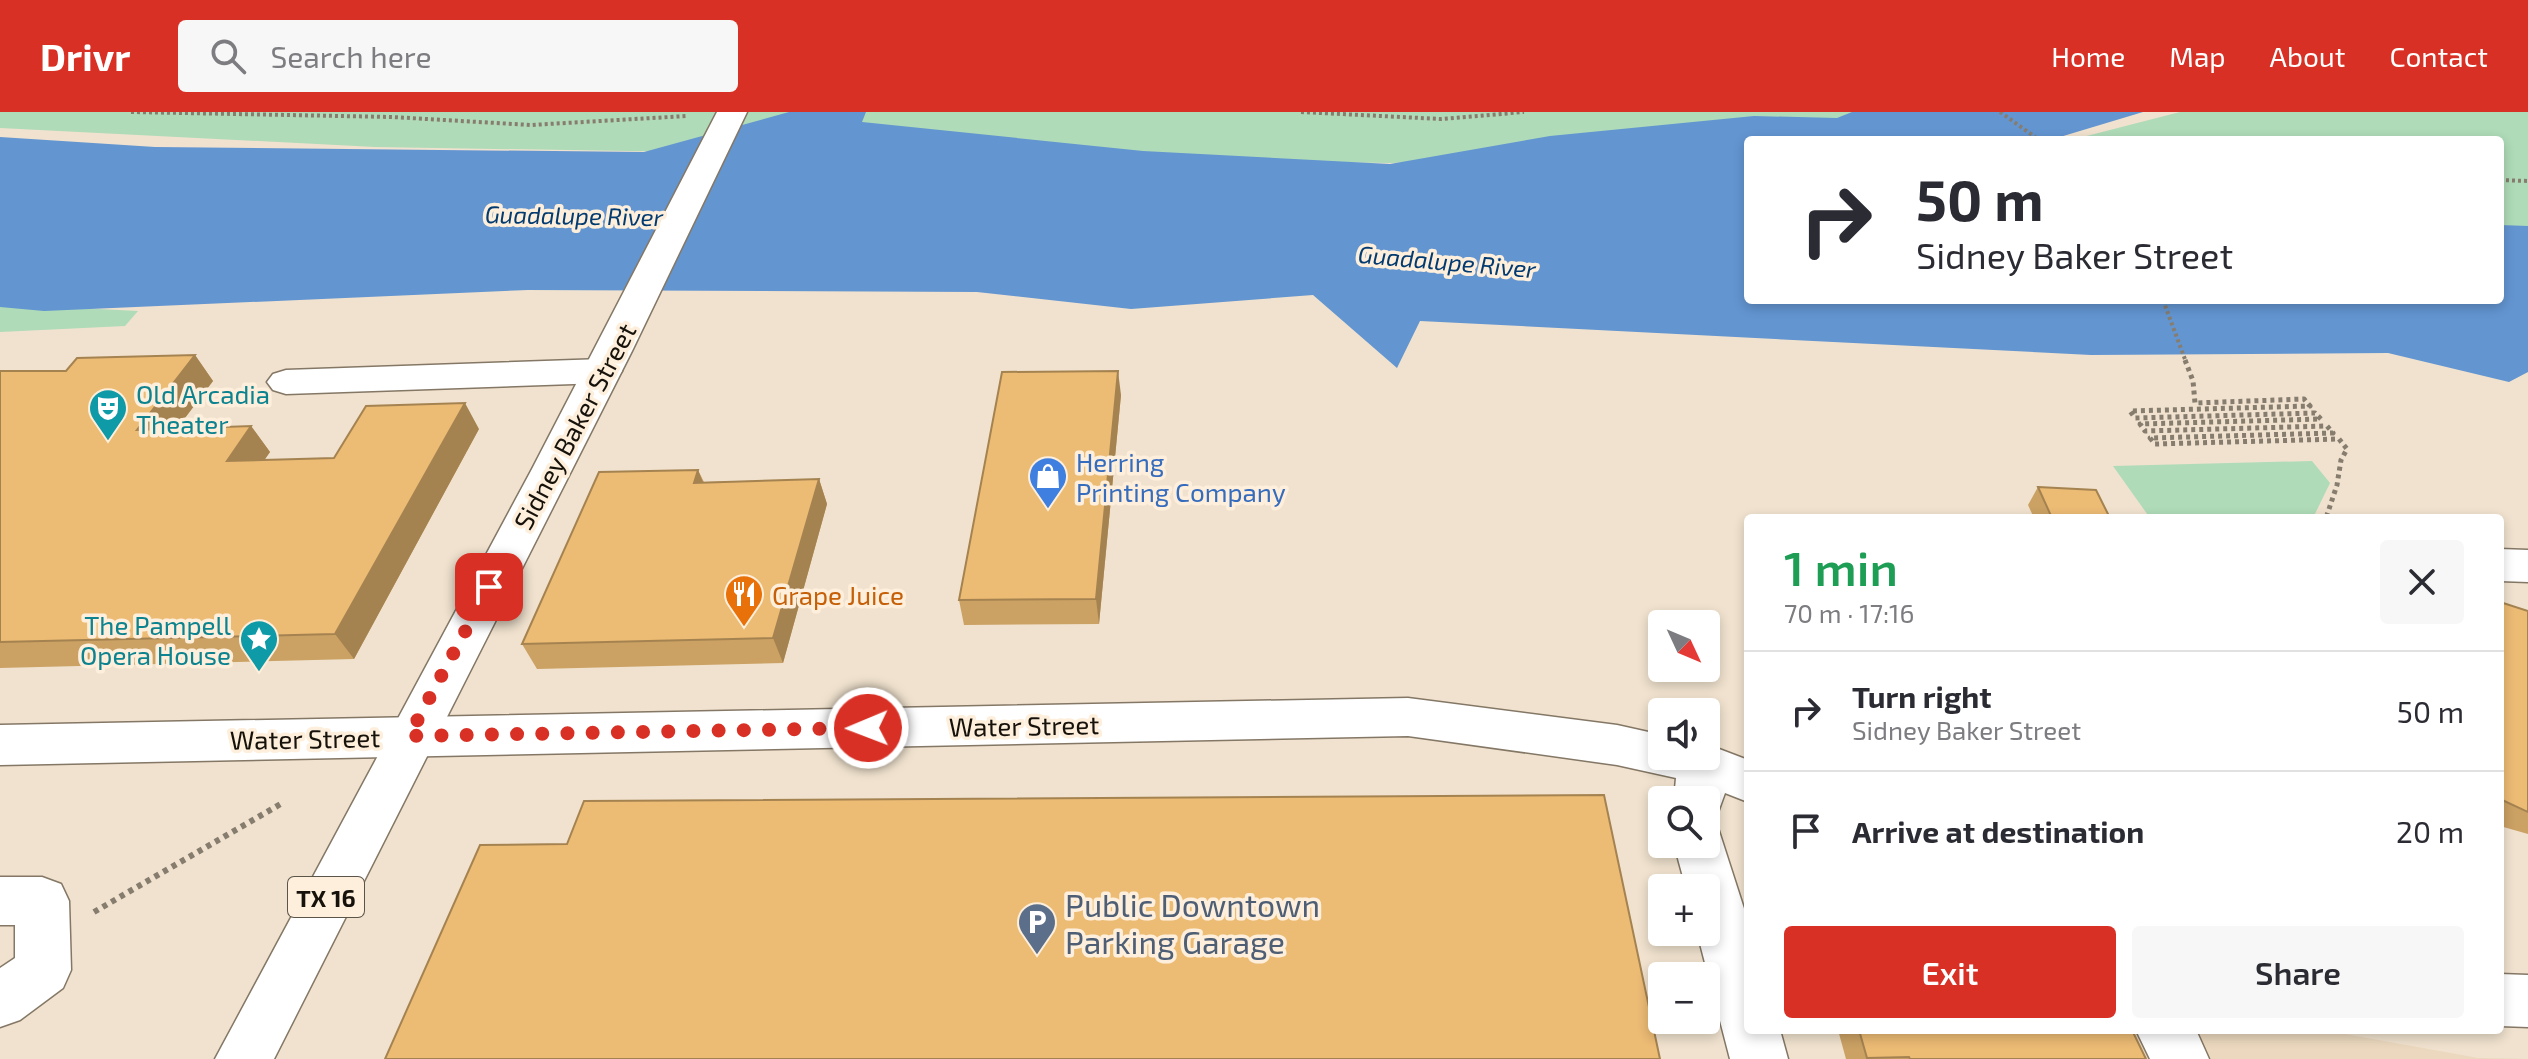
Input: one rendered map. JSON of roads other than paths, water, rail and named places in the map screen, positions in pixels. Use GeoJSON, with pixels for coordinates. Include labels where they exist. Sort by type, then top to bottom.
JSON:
{"type":"FeatureCollection","features":[{"type":"Feature","properties":{"kind":"street","name":"Sidney Baker Street"},"geometry":{"type":"LineString","coordinates":[[244,1059],[409,736],[639,305],[732,112]]}},
{"type":"Feature","properties":{"kind":"street"},"geometry":{"type":"LineString","coordinates":[[286,382],[603,371]]}},
{"type":"Feature","properties":{"kind":"street"},"geometry":{"type":"LineString","coordinates":[[2504,565],[2522,563],[2528,566]]}},
{"type":"Feature","properties":{"kind":"street","name":"Water Street"},"geometry":{"type":"LineString","coordinates":[[0,745],[1408,717],[1617,745],[1648,756]]}},
{"type":"Feature","properties":{"kind":"street","name":"Water Street"},"geometry":{"type":"LineString","coordinates":[[1688,770],[1744,780]]}},
{"type":"Feature","properties":{"kind":"street"},"geometry":{"type":"LineString","coordinates":[[1704,858],[1744,1004]]}},
{"type":"Feature","properties":{"kind":"street"},"geometry":{"type":"LineString","coordinates":[[0,901],[42,901],[43,970],[0,1001]]}},
{"type":"Feature","properties":{"kind":"street"},"geometry":{"type":"LineString","coordinates":[[2504,1000],[2528,1001]]}},
{"type":"Feature","properties":{"kind":"street"},"geometry":{"type":"LineString","coordinates":[[1752,1034],[1759,1059]]}},
{"type":"Feature","properties":{"kind":"street"},"geometry":{"type":"LineString","coordinates":[[2167,1034],[2180,1059]]}},
{"type":"Feature","properties":{"kind":"water","name":"Guadalupe River"},"geometry":{"type":"Polygon","coordinates":[[[789,112],[866,112],[862,122],[1143,151],[1390,164],[1550,136],[1754,116],[1837,118],[1852,112],[2143,112],[2063,136],[1744,136],[1744,304],[2504,304],[2504,225],[2528,226],[2528,372],[2509,382],[2388,353],[2091,355],[1420,321],[1397,368],[1313,295],[1131,309],[977,292],[528,290],[44,311],[0,307],[0,137],[155,147],[644,152],[789,112]]]}},
{"type":"Feature","properties":{"kind":"place","name":"Old Arcadia Theater"},"geometry":{"type":"Point","coordinates":[108,442]}},
{"type":"Feature","properties":{"kind":"place","name":"Herring Printing Company"},"geometry":{"type":"Point","coordinates":[1048,510]}},
{"type":"Feature","properties":{"kind":"place","name":"Grape Juice"},"geometry":{"type":"Point","coordinates":[744,628]}},
{"type":"Feature","properties":{"kind":"place","name":"The Pampell Opera House"},"geometry":{"type":"Point","coordinates":[259,673]}},
{"type":"Feature","properties":{"kind":"place","name":"Public Downtown Parking Garage"},"geometry":{"type":"Point","coordinates":[1037,956]}}]}
